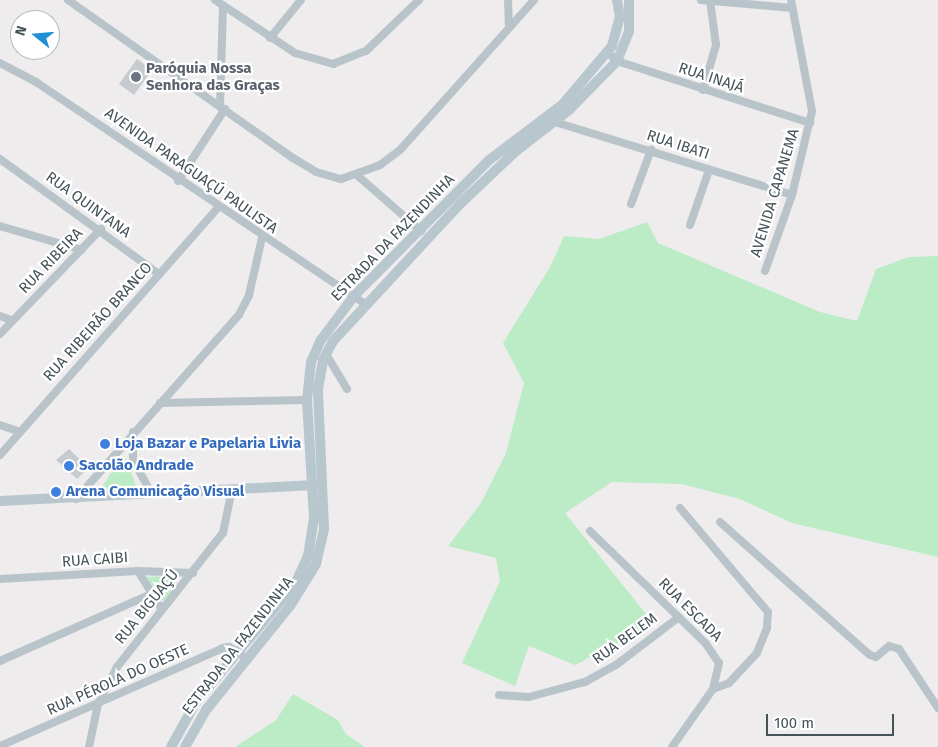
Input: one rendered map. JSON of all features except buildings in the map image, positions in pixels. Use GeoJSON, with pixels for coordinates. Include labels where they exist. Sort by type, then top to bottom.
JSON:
{"type":"FeatureCollection","features":[{"type":"Feature","properties":{"kind":"main road","name":"ESTRADA DA FAZENDINHA"},"geometry":{"type":"LineString","coordinates":[[171,747],[196,702],[295,584],[308,556],[314,518],[309,485],[307,400],[315,351],[354,296],[421,231],[488,161],[563,104],[607,52],[619,29],[617,0]]}},
{"type":"Feature","properties":{"kind":"main road","name":"ESTRADA DA FAZENDINHA"},"geometry":{"type":"LineString","coordinates":[[185,747],[206,710],[245,658],[290,606],[316,564],[324,529],[318,389],[326,354],[364,304],[492,172],[555,122],[617,61],[629,32],[629,0]]}},
{"type":"Feature","properties":{"kind":"main road"},"geometry":{"type":"LineString","coordinates":[[0,501],[76,499],[151,492],[321,486]]}},
{"type":"Feature","properties":{"kind":"street"},"geometry":{"type":"LineString","coordinates":[[68,0],[316,172],[341,179],[358,176],[400,150],[534,0]]}},
{"type":"Feature","properties":{"kind":"street"},"geometry":{"type":"LineString","coordinates":[[215,0],[270,38],[315,62],[343,62],[366,52],[419,0]]}},
{"type":"Feature","properties":{"kind":"street"},"geometry":{"type":"LineString","coordinates":[[270,38],[301,0]]}},
{"type":"Feature","properties":{"kind":"street"},"geometry":{"type":"LineString","coordinates":[[701,0],[792,4]]}},
{"type":"Feature","properties":{"kind":"street"},"geometry":{"type":"LineString","coordinates":[[702,90],[716,45],[710,1]]}},
{"type":"Feature","properties":{"kind":"street"},"geometry":{"type":"LineString","coordinates":[[508,3],[521,15]]}},
{"type":"Feature","properties":{"kind":"street"},"geometry":{"type":"LineString","coordinates":[[508,3],[509,28]]}},
{"type":"Feature","properties":{"kind":"street","name":"AVENIDA CAPANEMA"},"geometry":{"type":"LineString","coordinates":[[765,271],[792,195],[810,123],[811,102],[792,4]]}},
{"type":"Feature","properties":{"kind":"street"},"geometry":{"type":"LineString","coordinates":[[178,181],[223,107],[223,6]]}},
{"type":"Feature","properties":{"kind":"street","name":"RUA INAJÁ"},"geometry":{"type":"LineString","coordinates":[[607,52],[617,61],[702,90],[810,123]]}},
{"type":"Feature","properties":{"kind":"street","name":"AVENIDA PARAGUAÇÚ PAULISTA"},"geometry":{"type":"LineString","coordinates":[[0,63],[36,82],[262,238],[364,304]]}},
{"type":"Feature","properties":{"kind":"street","name":"RUA IBATI"},"geometry":{"type":"LineString","coordinates":[[555,122],[651,150],[792,195]]}},
{"type":"Feature","properties":{"kind":"street"},"geometry":{"type":"LineString","coordinates":[[631,204],[651,150]]}},
{"type":"Feature","properties":{"kind":"street","name":"RUA QUINTANA"},"geometry":{"type":"LineString","coordinates":[[0,159],[101,229],[159,274]]}},
{"type":"Feature","properties":{"kind":"street"},"geometry":{"type":"LineString","coordinates":[[690,225],[709,170]]}},
{"type":"Feature","properties":{"kind":"street"},"geometry":{"type":"LineString","coordinates":[[358,176],[421,231]]}},
{"type":"Feature","properties":{"kind":"street","name":"RUA RIBEIRÃO BRANCO"},"geometry":{"type":"LineString","coordinates":[[0,455],[218,208]]}},
{"type":"Feature","properties":{"kind":"street"},"geometry":{"type":"LineString","coordinates":[[0,226],[82,250]]}},
{"type":"Feature","properties":{"kind":"street","name":"RUA RIBEIRA"},"geometry":{"type":"LineString","coordinates":[[0,334],[101,229]]}},
{"type":"Feature","properties":{"kind":"street"},"geometry":{"type":"LineString","coordinates":[[76,499],[132,432],[239,316],[249,295],[262,238]]}},
{"type":"Feature","properties":{"kind":"street"},"geometry":{"type":"LineString","coordinates":[[0,316],[12,320]]}},
{"type":"Feature","properties":{"kind":"street"},"geometry":{"type":"LineString","coordinates":[[326,354],[347,389]]}},
{"type":"Feature","properties":{"kind":"street"},"geometry":{"type":"LineString","coordinates":[[160,403],[307,400]]}},
{"type":"Feature","properties":{"kind":"street"},"geometry":{"type":"LineString","coordinates":[[0,425],[20,432]]}},
{"type":"Feature","properties":{"kind":"street"},"geometry":{"type":"LineString","coordinates":[[132,432],[133,460],[151,492]]}},
{"type":"Feature","properties":{"kind":"street","name":"RUA BIGUAÇÚ"},"geometry":{"type":"LineString","coordinates":[[89,747],[98,704],[127,651],[193,573],[223,534],[232,489]]}},
{"type":"Feature","properties":{"kind":"street"},"geometry":{"type":"LineString","coordinates":[[680,508],[768,612],[767,628],[757,652],[729,682],[713,689]]}},
{"type":"Feature","properties":{"kind":"street"},"geometry":{"type":"LineString","coordinates":[[720,522],[870,655],[876,657],[889,646],[899,649],[938,708]]}},
{"type":"Feature","properties":{"kind":"street","name":"RUA ESCADA"},"geometry":{"type":"LineString","coordinates":[[590,531],[679,617],[716,656],[720,670],[713,689],[672,747]]}},
{"type":"Feature","properties":{"kind":"street"},"geometry":{"type":"LineString","coordinates":[[138,571],[150,594],[162,610]]}},
{"type":"Feature","properties":{"kind":"street","name":"RUA CAIBI"},"geometry":{"type":"LineString","coordinates":[[0,579],[138,571],[193,573]]}},
{"type":"Feature","properties":{"kind":"street"},"geometry":{"type":"LineString","coordinates":[[0,661],[150,594]]}},
{"type":"Feature","properties":{"kind":"street","name":"RUA BELEM"},"geometry":{"type":"LineString","coordinates":[[499,695],[529,697],[585,682],[616,665],[679,617]]}},
{"type":"Feature","properties":{"kind":"street","name":"RUA PÉROLA DO OESTE"},"geometry":{"type":"LineString","coordinates":[[0,746],[223,648],[237,651]]}},
{"type":"Feature","properties":{"kind":"street"},"geometry":{"type":"LineString","coordinates":[[237,651],[245,658]]}},
{"type":"Feature","properties":{"kind":"green space"},"geometry":{"type":"Polygon","coordinates":[[[647,222],[658,243],[820,312],[857,321],[876,269],[909,257],[938,256],[938,557],[792,523],[740,499],[681,484],[612,482],[565,513],[654,624],[575,665],[529,646],[515,686],[462,663],[500,581],[496,558],[448,546],[481,503],[506,453],[524,383],[503,343],[550,267],[564,236],[599,239],[647,222]]]}},
{"type":"Feature","properties":{"kind":"green space"},"geometry":{"type":"Polygon","coordinates":[[[124,455],[137,488],[99,491],[115,467],[124,455]]]}},
{"type":"Feature","properties":{"kind":"green space"},"geometry":{"type":"Polygon","coordinates":[[[172,576],[177,587],[164,602],[146,577],[172,576]]]}},
{"type":"Feature","properties":{"kind":"green space"},"geometry":{"type":"Polygon","coordinates":[[[293,694],[338,720],[346,734],[365,747],[235,747],[276,720],[293,694]]]}},
{"type":"Feature","properties":{"kind":"place","name":"Paróquia Nossa Senhora das Graças"},"geometry":{"type":"Point","coordinates":[136,77]}},
{"type":"Feature","properties":{"kind":"place","name":"Loja Bazar e Papelaria Livia"},"geometry":{"type":"Point","coordinates":[105,444]}},
{"type":"Feature","properties":{"kind":"place","name":"Sacolão Andrade"},"geometry":{"type":"Point","coordinates":[69,466]}},
{"type":"Feature","properties":{"kind":"place","name":"Arena Comunicação Visual"},"geometry":{"type":"Point","coordinates":[56,492]}}]}
